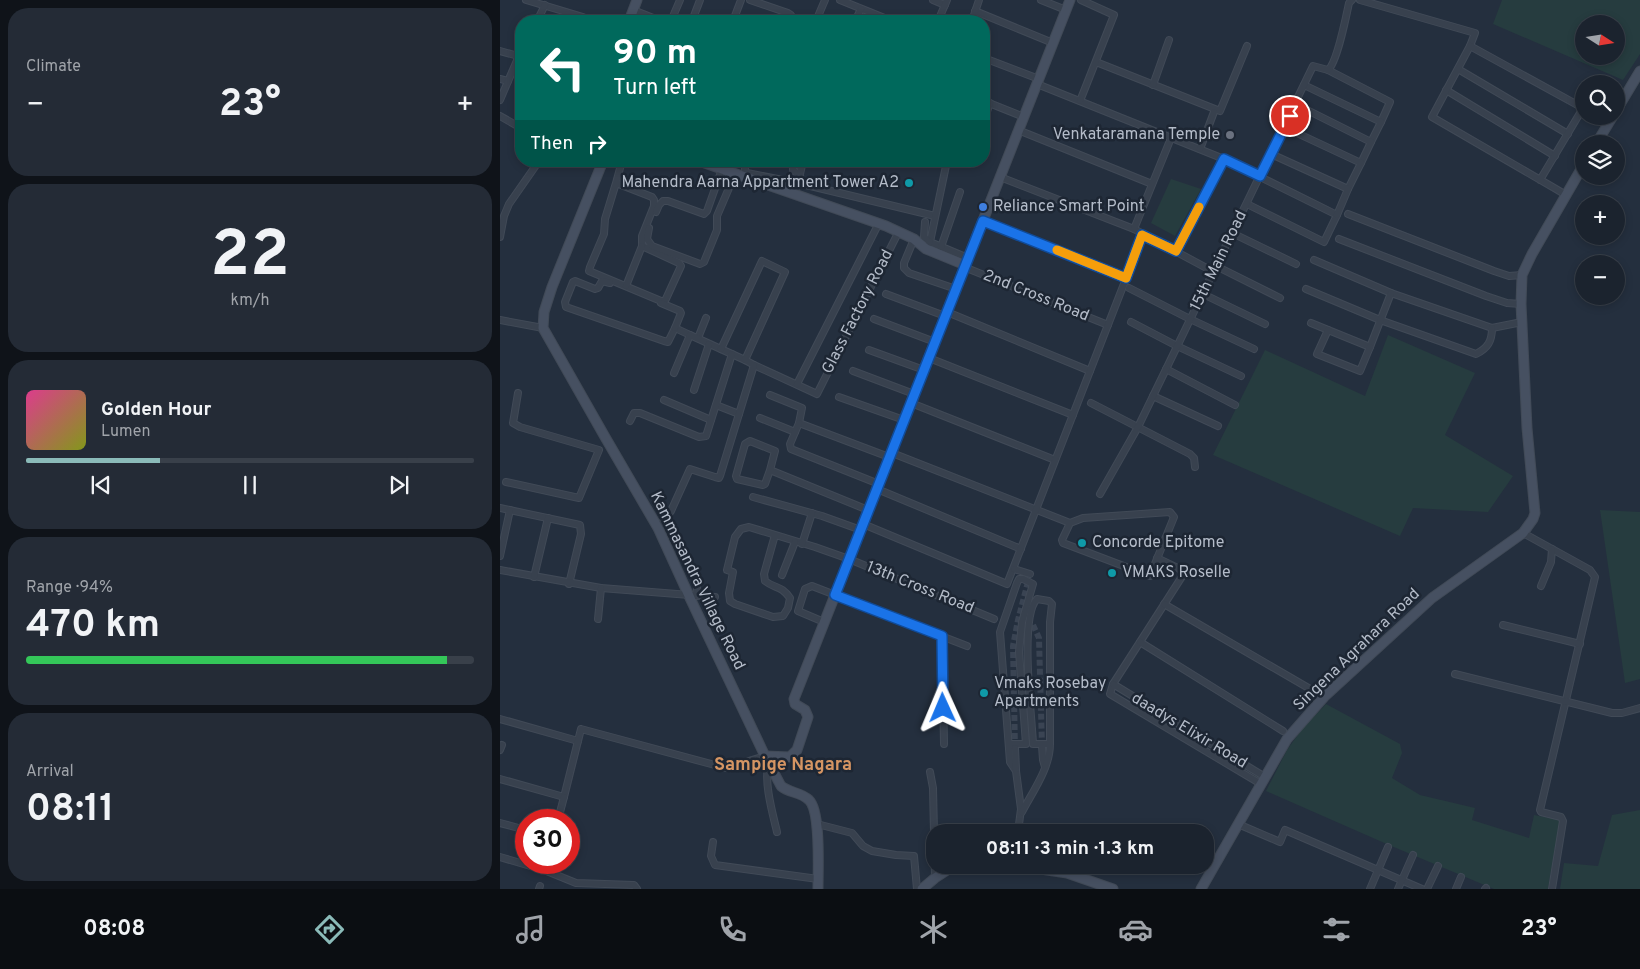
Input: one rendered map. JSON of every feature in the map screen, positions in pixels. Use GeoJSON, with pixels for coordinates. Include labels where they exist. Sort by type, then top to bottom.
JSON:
{"type":"FeatureCollection","features":[{"type":"Feature","properties":{"kind":"street"},"geometry":{"type":"LineString","coordinates":[[526,0],[576,15]]}},
{"type":"Feature","properties":{"kind":"street"},"geometry":{"type":"LineString","coordinates":[[631,15],[638,0]]}},
{"type":"Feature","properties":{"kind":"street"},"geometry":{"type":"LineString","coordinates":[[674,15],[680,0]]}},
{"type":"Feature","properties":{"kind":"street"},"geometry":{"type":"LineString","coordinates":[[694,15],[700,0]]}},
{"type":"Feature","properties":{"kind":"street"},"geometry":{"type":"LineString","coordinates":[[736,15],[741,0]]}},
{"type":"Feature","properties":{"kind":"street"},"geometry":{"type":"LineString","coordinates":[[750,0],[790,15]]}},
{"type":"Feature","properties":{"kind":"street"},"geometry":{"type":"LineString","coordinates":[[819,15],[825,0]]}},
{"type":"Feature","properties":{"kind":"street"},"geometry":{"type":"LineString","coordinates":[[840,0],[876,15]]}},
{"type":"Feature","properties":{"kind":"street"},"geometry":{"type":"LineString","coordinates":[[933,0],[946,2],[941,15]]}},
{"type":"Feature","properties":{"kind":"street"},"geometry":{"type":"LineString","coordinates":[[974,15],[980,0]]}},
{"type":"Feature","properties":{"kind":"street"},"geometry":{"type":"LineString","coordinates":[[1041,0],[1066,10]]}},
{"type":"Feature","properties":{"kind":"street"},"geometry":{"type":"LineString","coordinates":[[561,809],[581,730],[726,768],[794,755],[808,719],[808,714],[795,704],[794,698],[1070,0]]}},
{"type":"Feature","properties":{"kind":"street"},"geometry":{"type":"LineString","coordinates":[[1080,101],[1114,15],[1081,0]]}},
{"type":"Feature","properties":{"kind":"street"},"geometry":{"type":"LineString","coordinates":[[1247,204],[1324,242],[1390,102],[1328,70],[1337,51],[1349,3],[1352,0]]}},
{"type":"Feature","properties":{"kind":"street"},"geometry":{"type":"LineString","coordinates":[[1360,0],[1475,33],[1432,117],[1566,195]]}},
{"type":"Feature","properties":{"kind":"street"},"geometry":{"type":"LineString","coordinates":[[540,15],[545,6]]}},
{"type":"Feature","properties":{"kind":"street"},"geometry":{"type":"LineString","coordinates":[[858,15],[861,9]]}},
{"type":"Feature","properties":{"kind":"street"},"geometry":{"type":"LineString","coordinates":[[633,10],[645,15]]}},
{"type":"Feature","properties":{"kind":"street"},"geometry":{"type":"LineString","coordinates":[[975,11],[984,15]]}},
{"type":"Feature","properties":{"kind":"street"},"geometry":{"type":"LineString","coordinates":[[990,17],[1053,44]]}},
{"type":"Feature","properties":{"kind":"street"},"geometry":{"type":"LineString","coordinates":[[1154,85],[1168,40]]}},
{"type":"Feature","properties":{"kind":"street"},"geometry":{"type":"LineString","coordinates":[[1096,62],[1220,111],[1246,46]]}},
{"type":"Feature","properties":{"kind":"street"},"geometry":{"type":"LineString","coordinates":[[1470,46],[1583,108],[1540,180]]}},
{"type":"Feature","properties":{"kind":"street"},"geometry":{"type":"LineString","coordinates":[[500,51],[515,53]]}},
{"type":"Feature","properties":{"kind":"street"},"geometry":{"type":"LineString","coordinates":[[990,61],[1080,101],[1200,148],[1337,214]]}},
{"type":"Feature","properties":{"kind":"street"},"geometry":{"type":"LineString","coordinates":[[500,100],[515,65]]}},
{"type":"Feature","properties":{"kind":"street","name":"15th Main Road"},"geometry":{"type":"LineString","coordinates":[[1100,494],[1138,427],[1314,66],[1328,70]]}},
{"type":"Feature","properties":{"kind":"street"},"geometry":{"type":"LineString","coordinates":[[1458,69],[1568,134]]}},
{"type":"Feature","properties":{"kind":"street"},"geometry":{"type":"LineString","coordinates":[[1625,95],[1640,71]]}},
{"type":"Feature","properties":{"kind":"street"},"geometry":{"type":"LineString","coordinates":[[500,79],[508,81]]}},
{"type":"Feature","properties":{"kind":"street"},"geometry":{"type":"LineString","coordinates":[[1304,85],[1380,122]]}},
{"type":"Feature","properties":{"kind":"street"},"geometry":{"type":"LineString","coordinates":[[1446,90],[1555,156]]}},
{"type":"Feature","properties":{"kind":"street"},"geometry":{"type":"LineString","coordinates":[[990,103],[1024,117]]}},
{"type":"Feature","properties":{"kind":"street"},"geometry":{"type":"LineString","coordinates":[[1295,104],[1371,142]]}},
{"type":"Feature","properties":{"kind":"street"},"geometry":{"type":"LineString","coordinates":[[1200,148],[1214,112]]}},
{"type":"Feature","properties":{"kind":"street"},"geometry":{"type":"LineString","coordinates":[[500,116],[515,125]]}},
{"type":"Feature","properties":{"kind":"street"},"geometry":{"type":"LineString","coordinates":[[1284,127],[1361,164]]}},
{"type":"Feature","properties":{"kind":"street"},"geometry":{"type":"LineString","coordinates":[[1018,130],[1152,184]]}},
{"type":"Feature","properties":{"kind":"street"},"geometry":{"type":"LineString","coordinates":[[1134,229],[1171,138]]}},
{"type":"Feature","properties":{"kind":"street"},"geometry":{"type":"LineString","coordinates":[[1271,154],[1348,189]]}},
{"type":"Feature","properties":{"kind":"street"},"geometry":{"type":"LineString","coordinates":[[1176,251],[1224,159]]}},
{"type":"Feature","properties":{"kind":"street"},"geometry":{"type":"LineString","coordinates":[[500,237],[504,216],[509,204],[535,167]]}},
{"type":"Feature","properties":{"kind":"street"},"geometry":{"type":"LineString","coordinates":[[500,320],[543,328],[544,312],[552,287],[601,167]]}},
{"type":"Feature","properties":{"kind":"street"},"geometry":{"type":"LineString","coordinates":[[620,167],[605,219],[604,234],[589,271],[664,301],[680,269],[679,263],[642,246]]}},
{"type":"Feature","properties":{"kind":"street"},"geometry":{"type":"LineString","coordinates":[[717,167],[879,223],[966,264]]}},
{"type":"Feature","properties":{"kind":"street"},"geometry":{"type":"LineString","coordinates":[[745,167],[747,173],[798,183],[935,216]]}},
{"type":"Feature","properties":{"kind":"street"},"geometry":{"type":"LineString","coordinates":[[793,167],[793,170],[800,176]]}},
{"type":"Feature","properties":{"kind":"street"},"geometry":{"type":"LineString","coordinates":[[777,188],[779,184],[797,187],[802,167]]}},
{"type":"Feature","properties":{"kind":"street"},"geometry":{"type":"LineString","coordinates":[[929,246],[946,167]]}},
{"type":"Feature","properties":{"kind":"street"},"geometry":{"type":"LineString","coordinates":[[722,169],[707,211],[704,214],[663,200],[648,231],[647,239],[652,246],[700,264],[704,262],[718,230],[717,216],[735,174]]}},
{"type":"Feature","properties":{"kind":"street"},"geometry":{"type":"LineString","coordinates":[[1000,177],[1134,229],[1142,235],[1280,298]]}},
{"type":"Feature","properties":{"kind":"street"},"geometry":{"type":"LineString","coordinates":[[1314,260],[1391,293],[1492,328],[1522,322],[1522,275],[1575,180]]}},
{"type":"Feature","properties":{"kind":"street"},"geometry":{"type":"LineString","coordinates":[[616,183],[652,197],[654,200],[654,206],[642,236],[642,246],[626,286]]}},
{"type":"Feature","properties":{"kind":"street"},"geometry":{"type":"LineString","coordinates":[[941,247],[960,192]]}},
{"type":"Feature","properties":{"kind":"street"},"geometry":{"type":"LineString","coordinates":[[1348,214],[1494,271],[1509,276],[1522,275]]}},
{"type":"Feature","properties":{"kind":"street"},"geometry":{"type":"LineString","coordinates":[[983,221],[1126,278]]}},
{"type":"Feature","properties":{"kind":"street"},"geometry":{"type":"LineString","coordinates":[[925,222],[924,237],[929,246]]}},
{"type":"Feature","properties":{"kind":"street","name":"Glass Factory Road"},"geometry":{"type":"LineString","coordinates":[[879,223],[797,384],[817,394],[899,231]]}},
{"type":"Feature","properties":{"kind":"street"},"geometry":{"type":"LineString","coordinates":[[1232,233],[1296,264]]}},
{"type":"Feature","properties":{"kind":"street"},"geometry":{"type":"LineString","coordinates":[[753,496],[862,527],[1008,584],[1142,235]]}},
{"type":"Feature","properties":{"kind":"street"},"geometry":{"type":"LineString","coordinates":[[914,239],[904,263],[904,268],[908,273],[956,289]]}},
{"type":"Feature","properties":{"kind":"street"},"geometry":{"type":"LineString","coordinates":[[1339,239],[1486,296],[1506,303],[1521,304]]}},
{"type":"Feature","properties":{"kind":"street","name":"2nd Cross Road"},"geometry":{"type":"LineString","coordinates":[[929,246],[941,247],[966,264],[1108,325]]}},
{"type":"Feature","properties":{"kind":"street"},"geometry":{"type":"LineString","coordinates":[[722,349],[762,261],[785,272],[745,360]]}},
{"type":"Feature","properties":{"kind":"street"},"geometry":{"type":"LineString","coordinates":[[575,281],[597,289],[604,281],[679,310],[681,313],[675,328],[668,342],[664,342],[566,307],[565,302],[571,284],[575,281]]}},
{"type":"Feature","properties":{"kind":"street"},"geometry":{"type":"LineString","coordinates":[[1129,288],[1254,349]]}},
{"type":"Feature","properties":{"kind":"street"},"geometry":{"type":"LineString","coordinates":[[1306,289],[1380,320],[1476,354],[1484,350],[1489,344],[1492,328]]}},
{"type":"Feature","properties":{"kind":"street"},"geometry":{"type":"LineString","coordinates":[[1328,330],[1317,354],[1360,371],[1391,293]]}},
{"type":"Feature","properties":{"kind":"street"},"geometry":{"type":"LineString","coordinates":[[886,294],[946,314],[1090,371]]}},
{"type":"Feature","properties":{"kind":"street"},"geometry":{"type":"LineString","coordinates":[[1203,294],[1265,324]]}},
{"type":"Feature","properties":{"kind":"street"},"geometry":{"type":"LineString","coordinates":[[698,338],[706,318]]}},
{"type":"Feature","properties":{"kind":"street"},"geometry":{"type":"LineString","coordinates":[[874,320],[935,342]]}},
{"type":"Feature","properties":{"kind":"street"},"geometry":{"type":"LineString","coordinates":[[1131,322],[1241,376]]}},
{"type":"Feature","properties":{"kind":"street","name":"Singena Agrahara Road"},"geometry":{"type":"LineString","coordinates":[[1200,889],[1287,740],[1324,697],[1432,598],[1523,533],[1533,519],[1535,513],[1527,428],[1522,322]]}},
{"type":"Feature","properties":{"kind":"street"},"geometry":{"type":"LineString","coordinates":[[1310,323],[1370,347]]}},
{"type":"Feature","properties":{"kind":"street","name":"Kammasandra Village Road"},"geometry":{"type":"LineString","coordinates":[[543,328],[658,528],[782,788],[801,794],[812,803],[816,824]]}},
{"type":"Feature","properties":{"kind":"street"},"geometry":{"type":"LineString","coordinates":[[675,328],[797,384]]}},
{"type":"Feature","properties":{"kind":"street"},"geometry":{"type":"LineString","coordinates":[[674,373],[690,335]]}},
{"type":"Feature","properties":{"kind":"street"},"geometry":{"type":"LineString","coordinates":[[694,390],[709,344]]}},
{"type":"Feature","properties":{"kind":"street"},"geometry":{"type":"LineString","coordinates":[[870,350],[924,370]]}},
{"type":"Feature","properties":{"kind":"street"},"geometry":{"type":"LineString","coordinates":[[630,421],[634,413],[640,413],[702,437],[706,436],[732,354]]}},
{"type":"Feature","properties":{"kind":"street"},"geometry":{"type":"LineString","coordinates":[[928,358],[1073,415]]}},
{"type":"Feature","properties":{"kind":"street"},"geometry":{"type":"LineString","coordinates":[[658,528],[670,511],[690,469],[715,478],[720,476],[754,365]]}},
{"type":"Feature","properties":{"kind":"street"},"geometry":{"type":"LineString","coordinates":[[1166,369],[1235,405]]}},
{"type":"Feature","properties":{"kind":"street"},"geometry":{"type":"LineString","coordinates":[[853,371],[1055,460]]}},
{"type":"Feature","properties":{"kind":"street"},"geometry":{"type":"LineString","coordinates":[[518,393],[513,423],[520,427],[599,450]]}},
{"type":"Feature","properties":{"kind":"street"},"geometry":{"type":"LineString","coordinates":[[770,395],[802,408],[799,423],[790,444],[791,449],[1021,549]]}},
{"type":"Feature","properties":{"kind":"street"},"geometry":{"type":"LineString","coordinates":[[1153,396],[1218,426]]}},
{"type":"Feature","properties":{"kind":"street"},"geometry":{"type":"LineString","coordinates":[[838,397],[904,420]]}},
{"type":"Feature","properties":{"kind":"street"},"geometry":{"type":"LineString","coordinates":[[664,400],[711,420]]}},
{"type":"Feature","properties":{"kind":"street"},"geometry":{"type":"LineString","coordinates":[[1090,404],[1190,454],[1194,458],[1195,466]]}},
{"type":"Feature","properties":{"kind":"street"},"geometry":{"type":"LineString","coordinates":[[716,405],[739,414]]}},
{"type":"Feature","properties":{"kind":"street"},"geometry":{"type":"LineString","coordinates":[[760,418],[795,432]]}},
{"type":"Feature","properties":{"kind":"street"},"geometry":{"type":"LineString","coordinates":[[799,423],[891,455],[1070,523],[1083,518],[1170,512],[1174,516],[1150,576],[1063,543],[1062,540],[1070,523]]}},
{"type":"Feature","properties":{"kind":"street"},"geometry":{"type":"LineString","coordinates":[[506,482],[579,498],[605,437]]}},
{"type":"Feature","properties":{"kind":"street"},"geometry":{"type":"LineString","coordinates":[[750,441],[775,451],[770,470],[763,485],[736,478],[747,442],[750,441]]}},
{"type":"Feature","properties":{"kind":"street"},"geometry":{"type":"LineString","coordinates":[[770,470],[868,510]]}},
{"type":"Feature","properties":{"kind":"street"},"geometry":{"type":"LineString","coordinates":[[500,508],[580,525],[581,534],[569,584]]}},
{"type":"Feature","properties":{"kind":"street"},"geometry":{"type":"LineString","coordinates":[[500,556],[510,510]]}},
{"type":"Feature","properties":{"kind":"street"},"geometry":{"type":"LineString","coordinates":[[782,575],[812,513]]}},
{"type":"Feature","properties":{"kind":"street"},"geometry":{"type":"LineString","coordinates":[[534,577],[548,518]]}},
{"type":"Feature","properties":{"kind":"street","name":"13th Cross Road"},"geometry":{"type":"LineString","coordinates":[[775,535],[764,574],[765,581],[784,590],[790,598],[788,608],[783,616],[773,617],[730,601],[729,593],[733,572],[728,570],[735,537],[741,529],[748,527],[775,535],[849,559],[994,619]]}},
{"type":"Feature","properties":{"kind":"street"},"geometry":{"type":"LineString","coordinates":[[1523,533],[1590,570],[1595,577],[1540,810],[1541,812],[1561,817],[1563,821],[1552,889]]}},
{"type":"Feature","properties":{"kind":"street"},"geometry":{"type":"LineString","coordinates":[[1541,586],[1551,562],[1552,549]]}},
{"type":"Feature","properties":{"kind":"street"},"geometry":{"type":"LineString","coordinates":[[1113,684],[1183,574],[1180,569],[1157,558]]}},
{"type":"Feature","properties":{"kind":"street"},"geometry":{"type":"LineString","coordinates":[[1014,569],[1030,574]]}},
{"type":"Feature","properties":{"kind":"street"},"geometry":{"type":"LineString","coordinates":[[500,570],[569,584],[715,597]]}},
{"type":"Feature","properties":{"kind":"street"},"geometry":{"type":"LineString","coordinates":[[692,596],[698,578]]}},
{"type":"Feature","properties":{"kind":"street"},"geometry":{"type":"LineString","coordinates":[[1022,812],[1016,771],[1010,762],[1012,746],[1000,632],[1019,579],[1033,584],[1028,612],[1028,655],[1033,744],[1050,744]]}},
{"type":"Feature","properties":{"kind":"street"},"geometry":{"type":"LineString","coordinates":[[824,622],[798,611],[805,589],[812,586],[967,646]]}},
{"type":"Feature","properties":{"kind":"street"},"geometry":{"type":"LineString","coordinates":[[598,619],[601,588]]}},
{"type":"Feature","properties":{"kind":"street"},"geometry":{"type":"LineString","coordinates":[[1012,746],[1026,744],[1019,652],[1022,622],[1034,602],[1037,600],[1049,601],[1052,604],[1050,622],[1050,751],[1046,767],[1022,812],[1020,824]]}},
{"type":"Feature","properties":{"kind":"street"},"geometry":{"type":"LineString","coordinates":[[1164,604],[1324,697]]}},
{"type":"Feature","properties":{"kind":"street"},"geometry":{"type":"LineString","coordinates":[[1503,625],[1580,644]]}},
{"type":"Feature","properties":{"kind":"street"},"geometry":{"type":"LineString","coordinates":[[942,636],[944,744]]}},
{"type":"Feature","properties":{"kind":"street"},"geometry":{"type":"LineString","coordinates":[[1140,642],[1283,731]]}},
{"type":"Feature","properties":{"kind":"street"},"geometry":{"type":"LineString","coordinates":[[1455,674],[1612,712],[1622,713],[1640,708]]}},
{"type":"Feature","properties":{"kind":"street","name":"daadys Elixir Road"},"geometry":{"type":"LineString","coordinates":[[1113,684],[1263,781],[1110,694],[1113,684]]}},
{"type":"Feature","properties":{"kind":"street"},"geometry":{"type":"LineString","coordinates":[[500,719],[578,741]]}},
{"type":"Feature","properties":{"kind":"street"},"geometry":{"type":"LineString","coordinates":[[1042,746],[1043,760],[1046,767]]}},
{"type":"Feature","properties":{"kind":"street"},"geometry":{"type":"LineString","coordinates":[[767,760],[771,804],[777,832]]}},
{"type":"Feature","properties":{"kind":"street"},"geometry":{"type":"LineString","coordinates":[[930,772],[933,788],[935,878]]}},
{"type":"Feature","properties":{"kind":"street"},"geometry":{"type":"LineString","coordinates":[[500,779],[564,797]]}},
{"type":"Feature","properties":{"kind":"street"},"geometry":{"type":"LineString","coordinates":[[500,823],[515,827]]}},
{"type":"Feature","properties":{"kind":"street"},"geometry":{"type":"LineString","coordinates":[[818,889],[816,824],[852,833],[863,846],[872,851],[914,856],[917,889]]}},
{"type":"Feature","properties":{"kind":"street"},"geometry":{"type":"LineString","coordinates":[[1238,824],[1280,842],[1285,830],[1422,889]]}},
{"type":"Feature","properties":{"kind":"street"},"geometry":{"type":"LineString","coordinates":[[713,842],[711,856],[715,865],[818,879]]}},
{"type":"Feature","properties":{"kind":"street"},"geometry":{"type":"LineString","coordinates":[[1370,889],[1388,847]]}},
{"type":"Feature","properties":{"kind":"street"},"geometry":{"type":"LineString","coordinates":[[1398,889],[1413,855]]}},
{"type":"Feature","properties":{"kind":"street"},"geometry":{"type":"LineString","coordinates":[[500,857],[515,861]]}},
{"type":"Feature","properties":{"kind":"street"},"geometry":{"type":"LineString","coordinates":[[1427,889],[1438,866]]}},
{"type":"Feature","properties":{"kind":"street"},"geometry":{"type":"LineString","coordinates":[[555,874],[576,882],[634,885],[637,889]]}},
{"type":"Feature","properties":{"kind":"street"},"geometry":{"type":"LineString","coordinates":[[922,889],[941,874]]}},
{"type":"Feature","properties":{"kind":"street"},"geometry":{"type":"LineString","coordinates":[[1070,874],[1113,889]]}},
{"type":"Feature","properties":{"kind":"street"},"geometry":{"type":"LineString","coordinates":[[1456,889],[1461,877]]}},
{"type":"Feature","properties":{"kind":"green space"},"geometry":{"type":"Polygon","coordinates":[[[1502,0],[1640,0],[1640,54],[1625,77],[1625,75],[1611,75],[1588,65],[1625,65],[1625,15],[1575,15],[1575,59],[1493,24],[1502,0]]]}},
{"type":"Feature","properties":{"kind":"green space"},"geometry":{"type":"Polygon","coordinates":[[[1171,179],[1201,189],[1175,236],[1151,223],[1171,179]]]}},
{"type":"Feature","properties":{"kind":"green space"},"geometry":{"type":"Polygon","coordinates":[[[1388,335],[1475,373],[1445,435],[1513,476],[1488,512],[1413,508],[1400,536],[1213,455],[1265,350],[1365,396],[1388,335]]]}},
{"type":"Feature","properties":{"kind":"green space"},"geometry":{"type":"Polygon","coordinates":[[[1600,510],[1640,512],[1640,679],[1625,683],[1600,510]]]}},
{"type":"Feature","properties":{"kind":"green space"},"geometry":{"type":"Polygon","coordinates":[[[1326,704],[1400,744],[1402,753],[1392,778],[1420,795],[1475,808],[1472,820],[1529,838],[1534,815],[1560,820],[1548,889],[1494,889],[1266,791],[1287,750],[1302,729],[1326,704]]]}},
{"type":"Feature","properties":{"kind":"green space"},"geometry":{"type":"Polygon","coordinates":[[[1640,810],[1640,889],[1560,889],[1564,863],[1598,866],[1612,815],[1640,810]]]}},
{"type":"Feature","properties":{"kind":"tunnel"},"geometry":{"type":"LineString","coordinates":[[1015,748],[1013,646],[1029,578]]}},
{"type":"Feature","properties":{"kind":"tunnel"},"geometry":{"type":"LineString","coordinates":[[1025,621],[1033,625],[1039,638],[1042,746]]}},
{"type":"Feature","properties":{"kind":"slow traffic"},"geometry":{"type":"LineString","coordinates":[[1057,250],[1126,278],[1142,235],[1176,251],[1199,207]]}},
{"type":"Feature","properties":{"kind":"place","name":"Venkataramana Temple"},"geometry":{"type":"Point","coordinates":[1230,135]}},
{"type":"Feature","properties":{"kind":"place","name":"Mahendra Aarna Appartment Tower A2"},"geometry":{"type":"Point","coordinates":[909,183]}},
{"type":"Feature","properties":{"kind":"place","name":"Reliance Smart Point"},"geometry":{"type":"Point","coordinates":[983,207]}},
{"type":"Feature","properties":{"kind":"place","name":"Concorde Epitome"},"geometry":{"type":"Point","coordinates":[1082,543]}},
{"type":"Feature","properties":{"kind":"place","name":"VMAKS Roselle"},"geometry":{"type":"Point","coordinates":[1112,573]}},
{"type":"Feature","properties":{"kind":"place","name":"Vmaks Rosebay Apartments"},"geometry":{"type":"Point","coordinates":[984,693]}},
{"type":"Feature","properties":{"kind":"district","name":"Sampige Nagara"},"geometry":{"type":"Point","coordinates":[783,765]}},
{"type":"Feature","properties":{"kind":"route"},"geometry":{"type":"LineString","coordinates":[[943,708],[942,636],[835,595],[983,221],[1126,278],[1142,235],[1176,251],[1224,159],[1260,176],[1290,116]]}}]}
